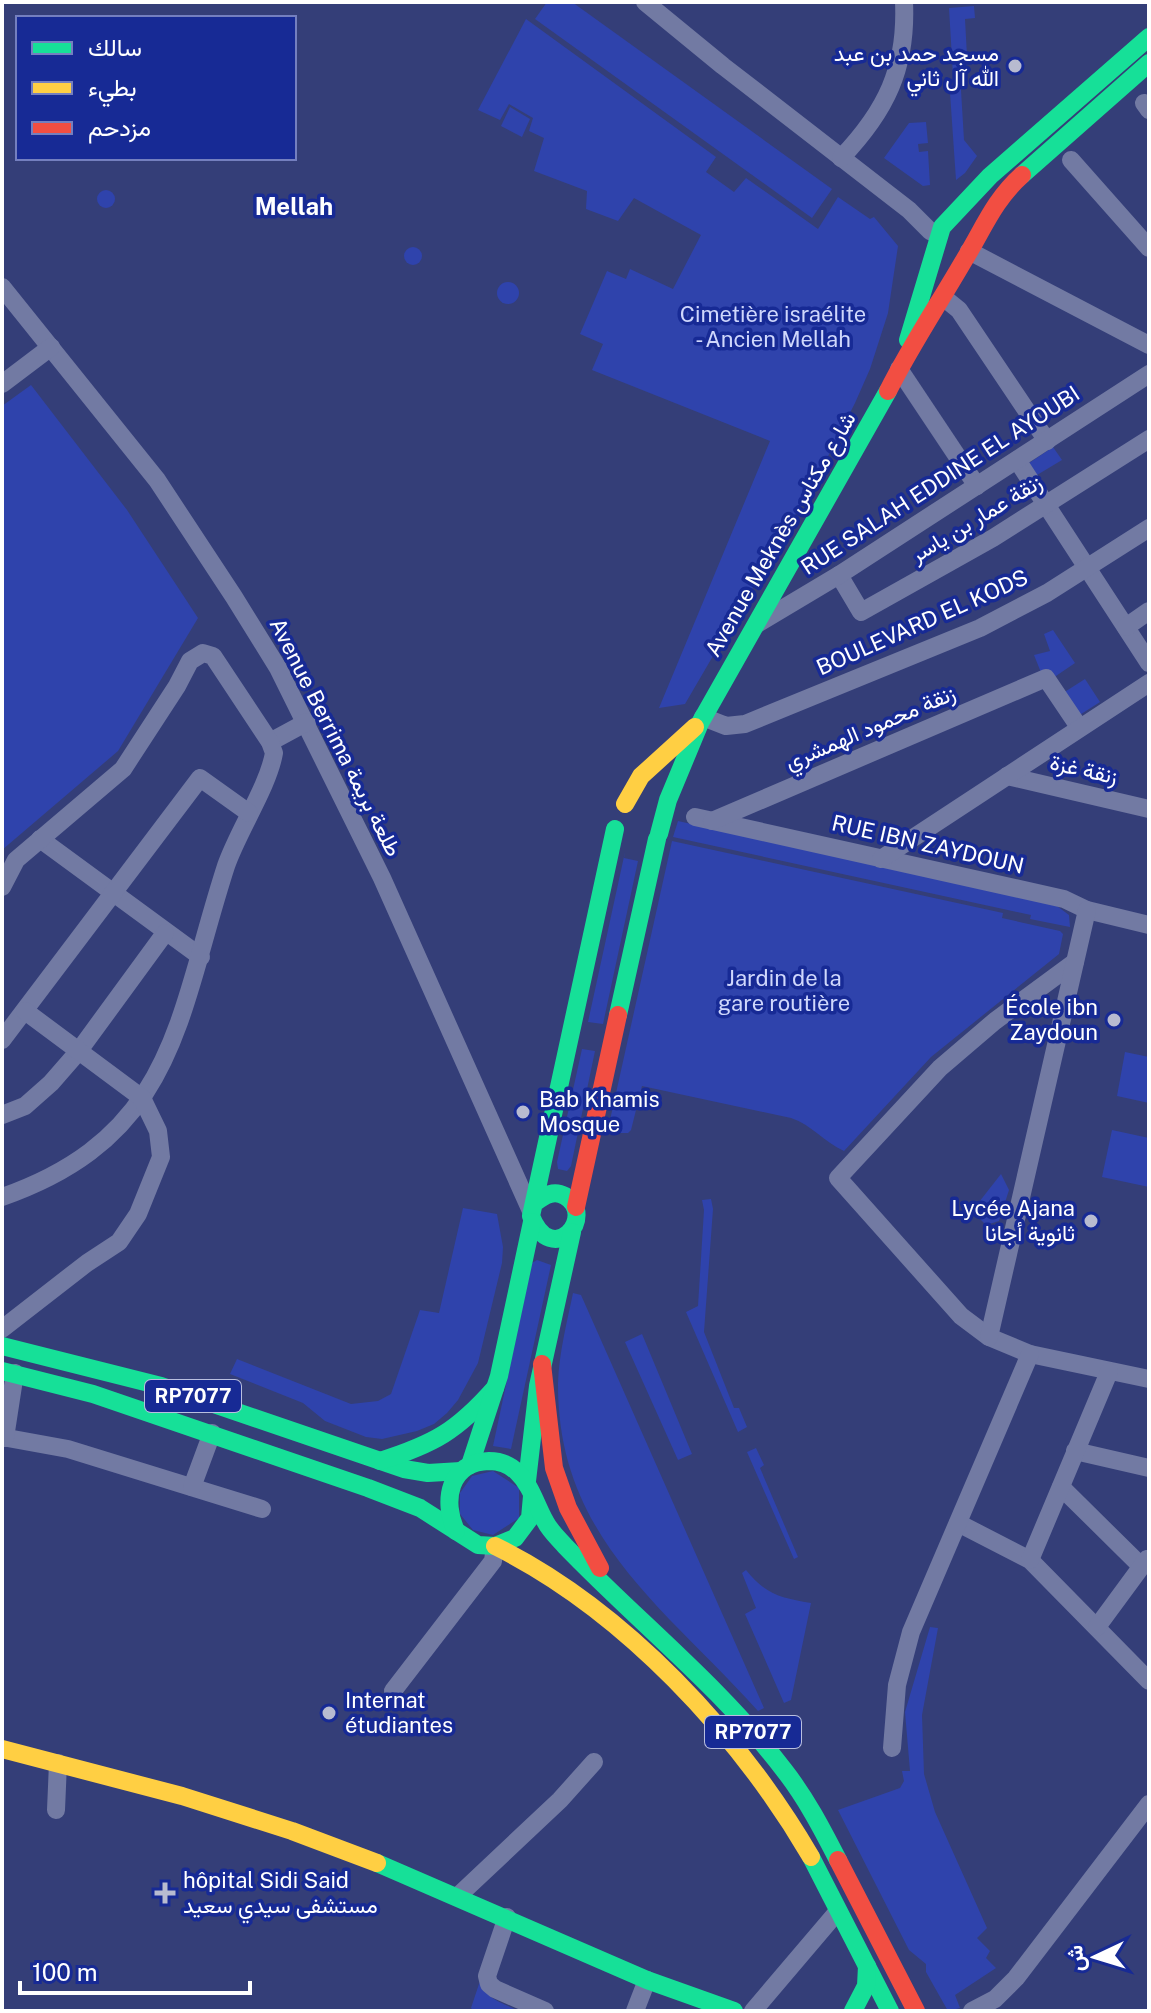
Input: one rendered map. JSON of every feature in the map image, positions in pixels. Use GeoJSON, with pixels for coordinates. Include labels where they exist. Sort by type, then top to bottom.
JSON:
{"type":"FeatureCollection","features":[{"type":"Feature","properties":{"kind":"street"},"geometry":{"type":"LineString","coordinates":[[645,2],[841,158],[909,210],[922,213],[942,230]]}},
{"type":"Feature","properties":{"kind":"street"},"geometry":{"type":"LineString","coordinates":[[841,158],[861,137],[886,100],[903,48],[904,2]]}},
{"type":"Feature","properties":{"kind":"street","name":"Avenue Meknès شارع مكناس"},"geometry":{"type":"LineString","coordinates":[[899,369],[942,230],[990,176],[1149,37]]}},
{"type":"Feature","properties":{"kind":"street","name":"Avenue Meknès شارع مكناس"},"geometry":{"type":"LineString","coordinates":[[576,1207],[658,836],[668,800],[701,720],[868,430],[899,369],[1008,188],[1149,63]]}},
{"type":"Feature","properties":{"kind":"street"},"geometry":{"type":"LineString","coordinates":[[1071,160],[1149,248]]}},
{"type":"Feature","properties":{"kind":"street"},"geometry":{"type":"LineString","coordinates":[[942,230],[956,220],[965,222],[972,229],[973,247]]}},
{"type":"Feature","properties":{"kind":"street"},"geometry":{"type":"LineString","coordinates":[[942,230],[941,247],[948,254],[957,256],[973,247]]}},
{"type":"Feature","properties":{"kind":"street"},"geometry":{"type":"LineString","coordinates":[[973,247],[1149,345]]}},
{"type":"Feature","properties":{"kind":"street","name":"Avenue Berrima طلعة بريمة"},"geometry":{"type":"LineString","coordinates":[[2,287],[157,480],[278,668],[382,878],[533,1212]]}},
{"type":"Feature","properties":{"kind":"street"},"geometry":{"type":"LineString","coordinates":[[943,297],[959,310],[1047,441]]}},
{"type":"Feature","properties":{"kind":"street"},"geometry":{"type":"LineString","coordinates":[[2,384],[51,347]]}},
{"type":"Feature","properties":{"kind":"street"},"geometry":{"type":"LineString","coordinates":[[899,369],[977,486]]}},
{"type":"Feature","properties":{"kind":"street","name":"RUE SALAH EDDINE EL AYOUBI"},"geometry":{"type":"LineString","coordinates":[[756,624],[839,575],[1149,374]]}},
{"type":"Feature","properties":{"kind":"street","name":"زنقة عمار بن ياسر"},"geometry":{"type":"LineString","coordinates":[[839,575],[861,612],[946,566],[1149,439]]}},
{"type":"Feature","properties":{"kind":"street"},"geometry":{"type":"LineString","coordinates":[[1017,460],[1149,663]]}},
{"type":"Feature","properties":{"kind":"street","name":"BOULEVARD EL KODS"},"geometry":{"type":"LineString","coordinates":[[701,720],[726,726],[745,724],[980,628],[1047,593],[1149,528]]}},
{"type":"Feature","properties":{"kind":"street"},"geometry":{"type":"LineString","coordinates":[[1126,627],[1149,611]]}},
{"type":"Feature","properties":{"kind":"street"},"geometry":{"type":"LineString","coordinates":[[2,887],[16,860],[123,769],[190,661],[198,654],[209,654],[217,660],[274,753],[229,858],[177,1033],[165,1061],[142,1098],[118,1128],[97,1147],[41,1181],[2,1197]]}},
{"type":"Feature","properties":{"kind":"street","name":"زنقة محمود الهمشري"},"geometry":{"type":"LineString","coordinates":[[703,819],[1046,678],[1079,727]]}},
{"type":"Feature","properties":{"kind":"street"},"geometry":{"type":"LineString","coordinates":[[881,859],[1149,683]]}},
{"type":"Feature","properties":{"kind":"street","name":"Avenue Meknès شارع مكناس"},"geometry":{"type":"LineString","coordinates":[[625,804],[641,776],[701,720]]}},
{"type":"Feature","properties":{"kind":"street"},"geometry":{"type":"LineString","coordinates":[[270,742],[307,722]]}},
{"type":"Feature","properties":{"kind":"street"},"geometry":{"type":"LineString","coordinates":[[641,776],[651,772],[662,775],[668,785],[668,800]]}},
{"type":"Feature","properties":{"kind":"street","name":"زنقة غزة"},"geometry":{"type":"LineString","coordinates":[[1007,776],[1149,809]]}},
{"type":"Feature","properties":{"kind":"street"},"geometry":{"type":"LineString","coordinates":[[2,1040],[200,778],[249,813]]}},
{"type":"Feature","properties":{"kind":"street","name":"RUE IBN ZAYDOUN"},"geometry":{"type":"LineString","coordinates":[[703,819],[1064,899],[1087,910],[1149,925]]}},
{"type":"Feature","properties":{"kind":"street"},"geometry":{"type":"LineString","coordinates":[[456,1531],[448,1514],[447,1502],[451,1485],[465,1468],[481,1439],[495,1388],[615,829]]}},
{"type":"Feature","properties":{"kind":"street"},"geometry":{"type":"LineString","coordinates":[[40,839],[201,957]]}},
{"type":"Feature","properties":{"kind":"street"},"geometry":{"type":"LineString","coordinates":[[989,1337],[1087,910]]}},
{"type":"Feature","properties":{"kind":"street"},"geometry":{"type":"LineString","coordinates":[[2,1115],[25,1106],[51,1083],[78,1052],[165,933]]}},
{"type":"Feature","properties":{"kind":"street"},"geometry":{"type":"LineString","coordinates":[[1075,962],[995,1021],[940,1068],[838,1178],[961,1316],[989,1337],[1030,1354],[1149,1379]]}},
{"type":"Feature","properties":{"kind":"street"},"geometry":{"type":"LineString","coordinates":[[2,1329],[119,1242],[130,1229],[161,1157],[158,1131],[142,1098],[25,1011]]}},
{"type":"Feature","properties":{"kind":"street"},"geometry":{"type":"LineString","coordinates":[[393,1691],[493,1561],[495,1546],[515,1538],[530,1518],[529,1437],[542,1364],[577,1218],[571,1199],[555,1193],[543,1195],[533,1212],[535,1229],[545,1238],[559,1239],[572,1232]]}},
{"type":"Feature","properties":{"kind":"street","name":"RP7077"},"geometry":{"type":"LineString","coordinates":[[2,1346],[126,1374],[380,1461],[428,1473],[465,1468],[486,1460],[498,1461],[516,1469],[548,1526],[567,1549],[707,1682],[789,1776],[840,1864],[916,2011]]}},
{"type":"Feature","properties":{"kind":"street"},"geometry":{"type":"LineString","coordinates":[[892,1748],[902,1659],[1030,1354]]}},
{"type":"Feature","properties":{"kind":"street"},"geometry":{"type":"LineString","coordinates":[[542,1364],[554,1468],[568,1508],[615,1593]]}},
{"type":"Feature","properties":{"kind":"street"},"geometry":{"type":"LineString","coordinates":[[8,1372],[4,1438],[68,1449],[262,1509]]}},
{"type":"Feature","properties":{"kind":"street","name":"RP7077"},"geometry":{"type":"LineString","coordinates":[[8,1372],[93,1394],[212,1433],[420,1508],[478,1545],[495,1546],[547,1575],[620,1630],[673,1677],[762,1783],[800,1838],[890,2011]]}},
{"type":"Feature","properties":{"kind":"street"},"geometry":{"type":"LineString","coordinates":[[1030,1560],[1109,1372]]}},
{"type":"Feature","properties":{"kind":"street"},"geometry":{"type":"LineString","coordinates":[[380,1461],[446,1437],[463,1424],[495,1388]]}},
{"type":"Feature","properties":{"kind":"street"},"geometry":{"type":"LineString","coordinates":[[192,1487],[212,1433]]}},
{"type":"Feature","properties":{"kind":"street"},"geometry":{"type":"LineString","coordinates":[[1075,1451],[1149,1468]]}},
{"type":"Feature","properties":{"kind":"street"},"geometry":{"type":"LineString","coordinates":[[1061,1487],[1145,1561],[1097,1627]]}},
{"type":"Feature","properties":{"kind":"street"},"geometry":{"type":"LineString","coordinates":[[958,1523],[1030,1560],[1146,1672]]}},
{"type":"Feature","properties":{"kind":"street"},"geometry":{"type":"LineString","coordinates":[[2,1749],[182,1796],[292,1831],[458,1896],[647,1980],[734,2011]]}},
{"type":"Feature","properties":{"kind":"street"},"geometry":{"type":"LineString","coordinates":[[458,1896],[560,1800],[594,1762]]}},
{"type":"Feature","properties":{"kind":"street"},"geometry":{"type":"LineString","coordinates":[[56,1810],[58,1763]]}},
{"type":"Feature","properties":{"kind":"street"},"geometry":{"type":"LineString","coordinates":[[972,2011],[995,1999],[1016,1978],[1149,1804]]}},
{"type":"Feature","properties":{"kind":"street"},"geometry":{"type":"LineString","coordinates":[[753,2011],[838,1911]]}},
{"type":"Feature","properties":{"kind":"street"},"geometry":{"type":"LineString","coordinates":[[507,1917],[487,1976],[489,1984],[545,2011]]}},
{"type":"Feature","properties":{"kind":"street"},"geometry":{"type":"LineString","coordinates":[[853,2011],[866,1986],[867,1966]]}},
{"type":"Feature","properties":{"kind":"street"},"geometry":{"type":"LineString","coordinates":[[635,2011],[647,1980]]}},
{"type":"Feature","properties":{"kind":"green space"},"geometry":{"type":"Polygon","coordinates":[[[547,2],[572,2],[832,189],[812,218],[535,19],[547,2]]]}},
{"type":"Feature","properties":{"kind":"green space"},"geometry":{"type":"Polygon","coordinates":[[[974,6],[975,18],[965,19],[967,56],[959,57],[964,140],[977,156],[956,180],[950,93],[954,92],[949,8],[974,6]]]}},
{"type":"Feature","properties":{"kind":"green space","name":"Cimetière israélite - Ancien Mellah"},"geometry":{"type":"Polygon","coordinates":[[[526,19],[716,157],[706,172],[734,192],[746,178],[818,229],[838,197],[870,219],[874,217],[898,246],[888,313],[855,403],[819,474],[685,704],[659,708],[770,441],[592,370],[603,344],[580,334],[607,271],[626,279],[630,269],[673,289],[701,235],[634,198],[618,221],[586,209],[587,191],[534,171],[544,138],[529,131],[533,118],[509,104],[500,120],[478,110],[526,19]]]}},
{"type":"Feature","properties":{"kind":"green space"},"geometry":{"type":"Polygon","coordinates":[[[510,107],[530,119],[522,137],[501,126],[510,107]]]}},
{"type":"Feature","properties":{"kind":"green space"},"geometry":{"type":"Polygon","coordinates":[[[926,122],[928,143],[918,144],[919,152],[928,151],[930,185],[923,186],[884,158],[909,123],[926,122]]]}},
{"type":"Feature","properties":{"kind":"green space"},"geometry":{"type":"Polygon","coordinates":[[[106,190],[115,199],[106,208],[97,199],[106,190]]]}},
{"type":"Feature","properties":{"kind":"green space"},"geometry":{"type":"Polygon","coordinates":[[[413,247],[422,256],[413,265],[404,256],[413,247]]]}},
{"type":"Feature","properties":{"kind":"green space"},"geometry":{"type":"Polygon","coordinates":[[[504,282],[512,282],[519,293],[512,304],[504,304],[497,297],[497,289],[504,282]]]}},
{"type":"Feature","properties":{"kind":"green space"},"geometry":{"type":"Polygon","coordinates":[[[31,385],[127,510],[198,618],[118,751],[2,850],[2,406],[31,385]]]}},
{"type":"Feature","properties":{"kind":"green space"},"geometry":{"type":"Polygon","coordinates":[[[1053,447],[1062,460],[1037,475],[1029,463],[1053,447]]]}},
{"type":"Feature","properties":{"kind":"green space"},"geometry":{"type":"Polygon","coordinates":[[[1053,630],[1075,663],[1053,678],[1042,675],[1034,655],[1050,651],[1044,634],[1053,630]]]}},
{"type":"Feature","properties":{"kind":"green space"},"geometry":{"type":"Polygon","coordinates":[[[1085,679],[1100,702],[1078,716],[1063,693],[1085,679]]]}},
{"type":"Feature","properties":{"kind":"green space"},"geometry":{"type":"Polygon","coordinates":[[[678,821],[1057,906],[1069,915],[1070,927],[1030,919],[1031,915],[673,837],[678,821]]]}},
{"type":"Feature","properties":{"kind":"green space","name":"Jardin de la gare routière"},"geometry":{"type":"Polygon","coordinates":[[[672,841],[1003,913],[1002,918],[1060,931],[1063,934],[1059,954],[931,1057],[844,1151],[791,1118],[642,1086],[631,1130],[628,1133],[611,1133],[608,1129],[672,841]]]}},
{"type":"Feature","properties":{"kind":"green space"},"geometry":{"type":"Polygon","coordinates":[[[625,852],[624,858],[638,861],[603,1024],[588,1022],[625,852]]]}},
{"type":"Feature","properties":{"kind":"green space"},"geometry":{"type":"Polygon","coordinates":[[[582,1049],[595,1051],[571,1166],[567,1171],[558,1169],[557,1162],[582,1049]]]}},
{"type":"Feature","properties":{"kind":"green space"},"geometry":{"type":"Polygon","coordinates":[[[1125,1052],[1149,1057],[1149,1103],[1117,1096],[1125,1052]]]}},
{"type":"Feature","properties":{"kind":"green space"},"geometry":{"type":"Polygon","coordinates":[[[1112,1130],[1149,1138],[1149,1187],[1102,1177],[1112,1130]]]}},
{"type":"Feature","properties":{"kind":"green space"},"geometry":{"type":"Polygon","coordinates":[[[1001,1174],[1009,1190],[999,1221],[986,1225],[972,1211],[1001,1174]]]}},
{"type":"Feature","properties":{"kind":"green space"},"geometry":{"type":"Polygon","coordinates":[[[711,1199],[713,1209],[704,1332],[734,1408],[739,1408],[747,1427],[738,1432],[686,1312],[698,1306],[702,1200],[711,1199]]]}},
{"type":"Feature","properties":{"kind":"green space"},"geometry":{"type":"Polygon","coordinates":[[[463,1208],[497,1214],[503,1247],[502,1263],[478,1363],[458,1400],[434,1424],[382,1439],[366,1437],[325,1421],[303,1403],[230,1374],[237,1359],[351,1404],[378,1401],[391,1394],[420,1310],[439,1313],[463,1208]]]}},
{"type":"Feature","properties":{"kind":"green space"},"geometry":{"type":"Polygon","coordinates":[[[537,1260],[551,1265],[511,1449],[493,1446],[532,1263],[537,1260]]]}},
{"type":"Feature","properties":{"kind":"green space"},"geometry":{"type":"Polygon","coordinates":[[[573,1293],[581,1295],[764,1708],[758,1711],[654,1603],[623,1566],[597,1528],[576,1485],[563,1437],[558,1383],[573,1293]]]}},
{"type":"Feature","properties":{"kind":"green space"},"geometry":{"type":"Polygon","coordinates":[[[642,1334],[692,1454],[678,1460],[625,1342],[642,1334]]]}},
{"type":"Feature","properties":{"kind":"green space"},"geometry":{"type":"Polygon","coordinates":[[[756,1448],[764,1465],[760,1468],[798,1557],[794,1559],[747,1452],[756,1448]]]}},
{"type":"Feature","properties":{"kind":"green space"},"geometry":{"type":"Polygon","coordinates":[[[493,1471],[519,1488],[519,1518],[493,1535],[473,1530],[460,1514],[460,1493],[472,1476],[493,1471]]]}},
{"type":"Feature","properties":{"kind":"green space"},"geometry":{"type":"Polygon","coordinates":[[[746,1570],[760,1585],[775,1594],[811,1603],[791,1700],[784,1703],[745,1614],[756,1608],[742,1573],[746,1570]]]}},
{"type":"Feature","properties":{"kind":"green space"},"geometry":{"type":"Polygon","coordinates":[[[930,1627],[938,1628],[922,1715],[924,1774],[935,1812],[987,1928],[977,1938],[990,1951],[986,1958],[996,1968],[955,1995],[960,2008],[948,2011],[926,1972],[926,1964],[909,1950],[838,1810],[900,1788],[904,1781],[902,1771],[910,1771],[905,1712],[930,1627]]]}},
{"type":"Feature","properties":{"kind":"green space"},"geometry":{"type":"Polygon","coordinates":[[[480,1981],[490,1996],[519,2011],[474,2011],[471,2008],[480,1981]]]}},
{"type":"Feature","properties":{"kind":"traffic: fast"},"geometry":{"type":"LineString","coordinates":[[908,340],[942,227],[990,176],[1149,37]]}},
{"type":"Feature","properties":{"kind":"traffic: fast"},"geometry":{"type":"LineString","coordinates":[[1022,175],[1149,63]]}},
{"type":"Feature","properties":{"kind":"traffic: fast"},"geometry":{"type":"LineString","coordinates":[[659,834],[668,800],[700,723],[888,391]]}},
{"type":"Feature","properties":{"kind":"traffic: fast"},"geometry":{"type":"LineString","coordinates":[[536,1202],[550,1194],[565,1196],[574,1205],[577,1215],[568,1233],[560,1238],[550,1238],[540,1231],[531,1216],[615,829]]}},
{"type":"Feature","properties":{"kind":"traffic: fast"},"geometry":{"type":"LineString","coordinates":[[618,1015],[657,839]]}},
{"type":"Feature","properties":{"kind":"traffic: fast"},"geometry":{"type":"LineString","coordinates":[[470,1465],[499,1376],[532,1222]]}},
{"type":"Feature","properties":{"kind":"traffic: fast"},"geometry":{"type":"LineString","coordinates":[[527,1481],[538,1386],[572,1232]]}},
{"type":"Feature","properties":{"kind":"traffic: fast"},"geometry":{"type":"LineString","coordinates":[[2,1346],[161,1386],[404,1469],[428,1473],[461,1471]]}},
{"type":"Feature","properties":{"kind":"traffic: fast"},"geometry":{"type":"LineString","coordinates":[[2,1371],[93,1394],[368,1488],[420,1508],[478,1545],[495,1546],[515,1538],[530,1518],[532,1496]]}},
{"type":"Feature","properties":{"kind":"traffic: fast"},"geometry":{"type":"LineString","coordinates":[[380,1461],[444,1434],[469,1415],[495,1388]]}},
{"type":"Feature","properties":{"kind":"traffic: fast"},"geometry":{"type":"LineString","coordinates":[[456,1531],[450,1496],[457,1476],[465,1468],[489,1461],[514,1469],[526,1483],[547,1525],[557,1537],[706,1682],[759,1739],[799,1792],[838,1860]]}},
{"type":"Feature","properties":{"kind":"traffic: fast"},"geometry":{"type":"LineString","coordinates":[[811,1857],[890,2011]]}},
{"type":"Feature","properties":{"kind":"traffic: fast"},"geometry":{"type":"LineString","coordinates":[[377,1863],[647,1980],[734,2011]]}},
{"type":"Feature","properties":{"kind":"traffic: fast"},"geometry":{"type":"LineString","coordinates":[[853,2011],[866,1986],[867,1966]]}},
{"type":"Feature","properties":{"kind":"traffic: slow"},"geometry":{"type":"LineString","coordinates":[[625,804],[641,776],[695,727]]}},
{"type":"Feature","properties":{"kind":"traffic: slow"},"geometry":{"type":"LineString","coordinates":[[495,1546],[589,1604],[674,1679],[749,1766],[811,1857]]}},
{"type":"Feature","properties":{"kind":"traffic: slow"},"geometry":{"type":"LineString","coordinates":[[2,1749],[182,1796],[292,1831],[377,1863]]}},
{"type":"Feature","properties":{"kind":"traffic: jam"},"geometry":{"type":"LineString","coordinates":[[888,391],[989,216],[1022,175]]}},
{"type":"Feature","properties":{"kind":"traffic: jam"},"geometry":{"type":"LineString","coordinates":[[576,1207],[618,1015]]}},
{"type":"Feature","properties":{"kind":"traffic: jam"},"geometry":{"type":"LineString","coordinates":[[542,1364],[554,1468],[568,1508],[600,1568]]}},
{"type":"Feature","properties":{"kind":"traffic: jam"},"geometry":{"type":"LineString","coordinates":[[838,1860],[916,2011]]}},
{"type":"Feature","properties":{"kind":"place","name":"مسجد حمد بن عبد الله آل ثاني"},"geometry":{"type":"Point","coordinates":[1015,66]}},
{"type":"Feature","properties":{"kind":"place","name":"École ibn Zaydoun"},"geometry":{"type":"Point","coordinates":[1114,1020]}},
{"type":"Feature","properties":{"kind":"place","name":"Bab Khamis Mosque"},"geometry":{"type":"Point","coordinates":[523,1112]}},
{"type":"Feature","properties":{"kind":"place","name":"Lycée Ajana ثانوية أجانا"},"geometry":{"type":"Point","coordinates":[1091,1221]}},
{"type":"Feature","properties":{"kind":"place","name":"Internat étudiantes"},"geometry":{"type":"Point","coordinates":[329,1713]}},
{"type":"Feature","properties":{"kind":"place","name":"hôpital Sidi Said مستشفى سيدي سعيد"},"geometry":{"type":"Point","coordinates":[165,1893]}},
{"type":"Feature","properties":{"kind":"district","name":"Mellah"},"geometry":{"type":"Point","coordinates":[294,206]}}]}
